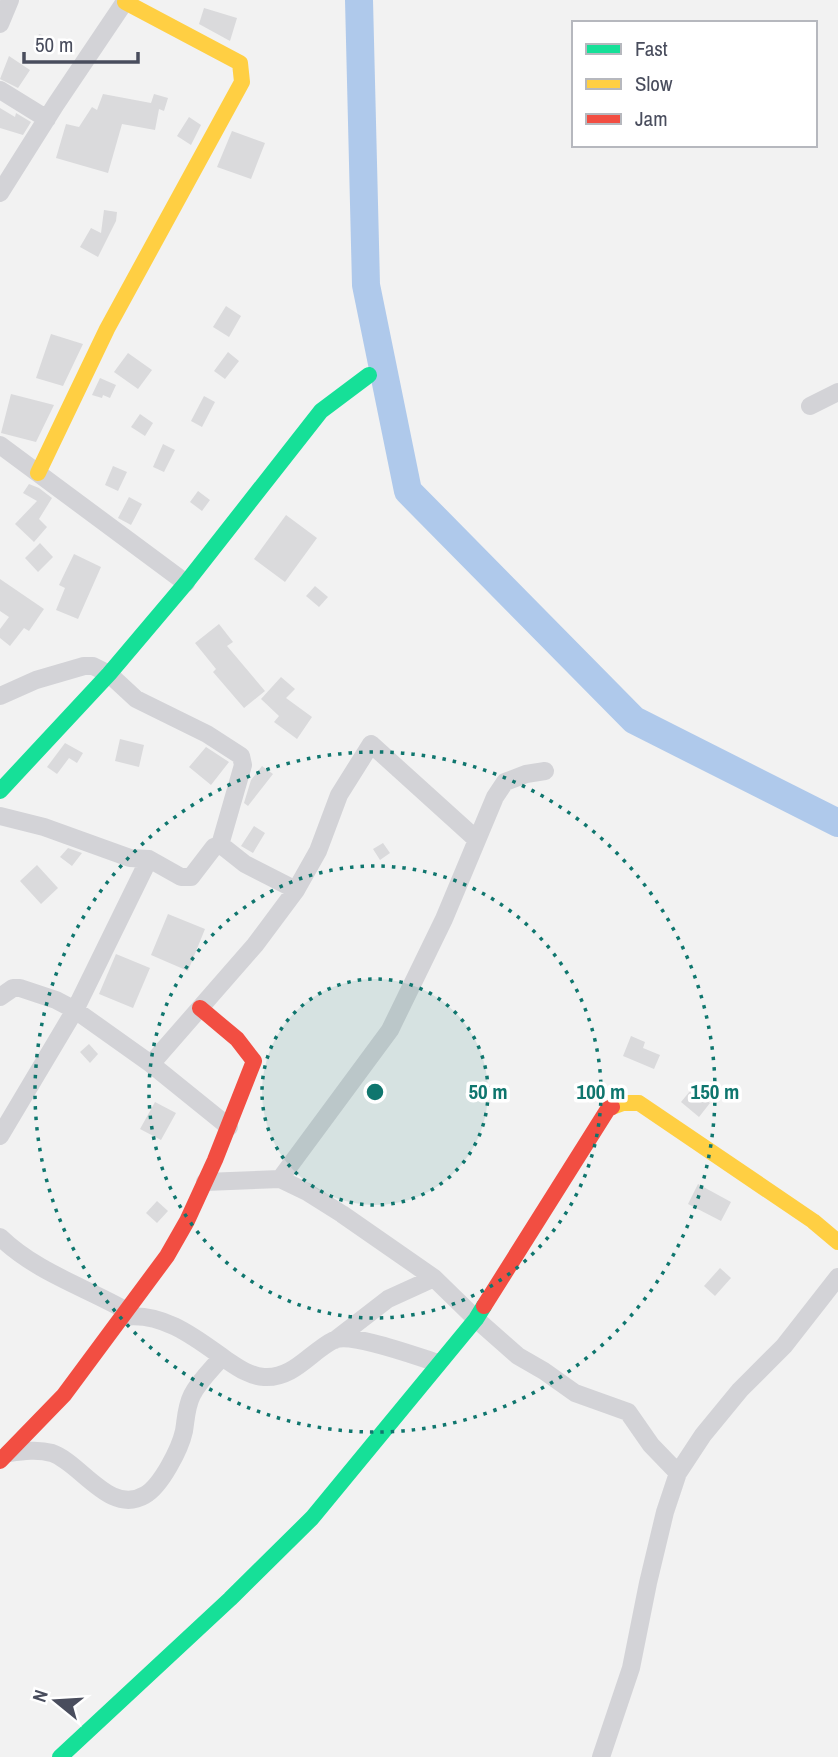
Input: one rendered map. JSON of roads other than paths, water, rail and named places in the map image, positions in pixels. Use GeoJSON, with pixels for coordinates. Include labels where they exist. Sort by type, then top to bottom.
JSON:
{"type":"FeatureCollection","features":[{"type":"Feature","properties":{"kind":"street"},"geometry":{"type":"LineString","coordinates":[[0,24],[10,0]]}},
{"type":"Feature","properties":{"kind":"street"},"geometry":{"type":"LineString","coordinates":[[0,193],[126,1],[240,63],[242,82],[107,329],[38,472]]}},
{"type":"Feature","properties":{"kind":"street"},"geometry":{"type":"LineString","coordinates":[[0,90],[47,119]]}},
{"type":"Feature","properties":{"kind":"street"},"geometry":{"type":"LineString","coordinates":[[0,791],[109,674],[187,583],[321,411],[369,375]]}},
{"type":"Feature","properties":{"kind":"street"},"geometry":{"type":"LineString","coordinates":[[810,406],[838,393]]}},
{"type":"Feature","properties":{"kind":"street"},"geometry":{"type":"LineString","coordinates":[[0,445],[187,583]]}},
{"type":"Feature","properties":{"kind":"street"},"geometry":{"type":"LineString","coordinates":[[0,696],[36,680],[84,666],[100,668],[136,699],[207,734],[242,758],[243,765],[219,845],[214,847],[191,877],[187,878],[149,859],[130,859],[44,827],[0,816]]}},
{"type":"Feature","properties":{"kind":"street"},"geometry":{"type":"LineString","coordinates":[[151,1064],[255,944],[296,890],[318,851],[339,795],[371,744],[476,839]]}},
{"type":"Feature","properties":{"kind":"street"},"geometry":{"type":"LineString","coordinates":[[280,1179],[390,1030],[444,919],[495,797],[505,782],[526,774],[545,771]]}},
{"type":"Feature","properties":{"kind":"street"},"geometry":{"type":"LineString","coordinates":[[219,845],[245,864],[296,890]]}},
{"type":"Feature","properties":{"kind":"street"},"geometry":{"type":"LineString","coordinates":[[0,1136],[75,1010],[149,859]]}},
{"type":"Feature","properties":{"kind":"street"},"geometry":{"type":"LineString","coordinates":[[0,997],[13,988],[20,988],[56,1000],[75,1010],[151,1064],[229,1127]]}},
{"type":"Feature","properties":{"kind":"street"},"geometry":{"type":"LineString","coordinates":[[4,1457],[65,1395],[125,1314],[180,1234],[205,1182],[254,1061],[238,1041],[200,1008]]}},
{"type":"Feature","properties":{"kind":"street"},"geometry":{"type":"LineString","coordinates":[[60,1757],[230,1599],[312,1518],[476,1320],[608,1109],[625,1101],[639,1103],[813,1221],[838,1242]]}},
{"type":"Feature","properties":{"kind":"street"},"geometry":{"type":"LineString","coordinates":[[205,1182],[280,1179],[307,1192],[434,1278],[476,1320],[518,1356],[575,1393],[628,1412],[651,1444],[678,1473]]}},
{"type":"Feature","properties":{"kind":"street"},"geometry":{"type":"LineString","coordinates":[[0,1237],[39,1268],[91,1291],[125,1314],[162,1321],[201,1342],[242,1371],[266,1378],[294,1369],[388,1299],[434,1278]]}},
{"type":"Feature","properties":{"kind":"street"},"geometry":{"type":"LineString","coordinates":[[601,1757],[631,1668],[651,1572],[678,1473],[703,1435],[740,1390],[784,1346],[838,1278]]}},
{"type":"Feature","properties":{"kind":"street"},"geometry":{"type":"LineString","coordinates":[[335,1340],[356,1340],[438,1363]]}},
{"type":"Feature","properties":{"kind":"street"},"geometry":{"type":"LineString","coordinates":[[4,1457],[50,1452],[62,1458],[108,1494],[132,1500],[145,1495],[156,1485],[176,1452],[193,1392],[222,1357]]}},
{"type":"Feature","properties":{"kind":"waterway"},"geometry":{"type":"LineString","coordinates":[[359,0],[366,285],[408,491],[634,720],[838,823]]}}]}
